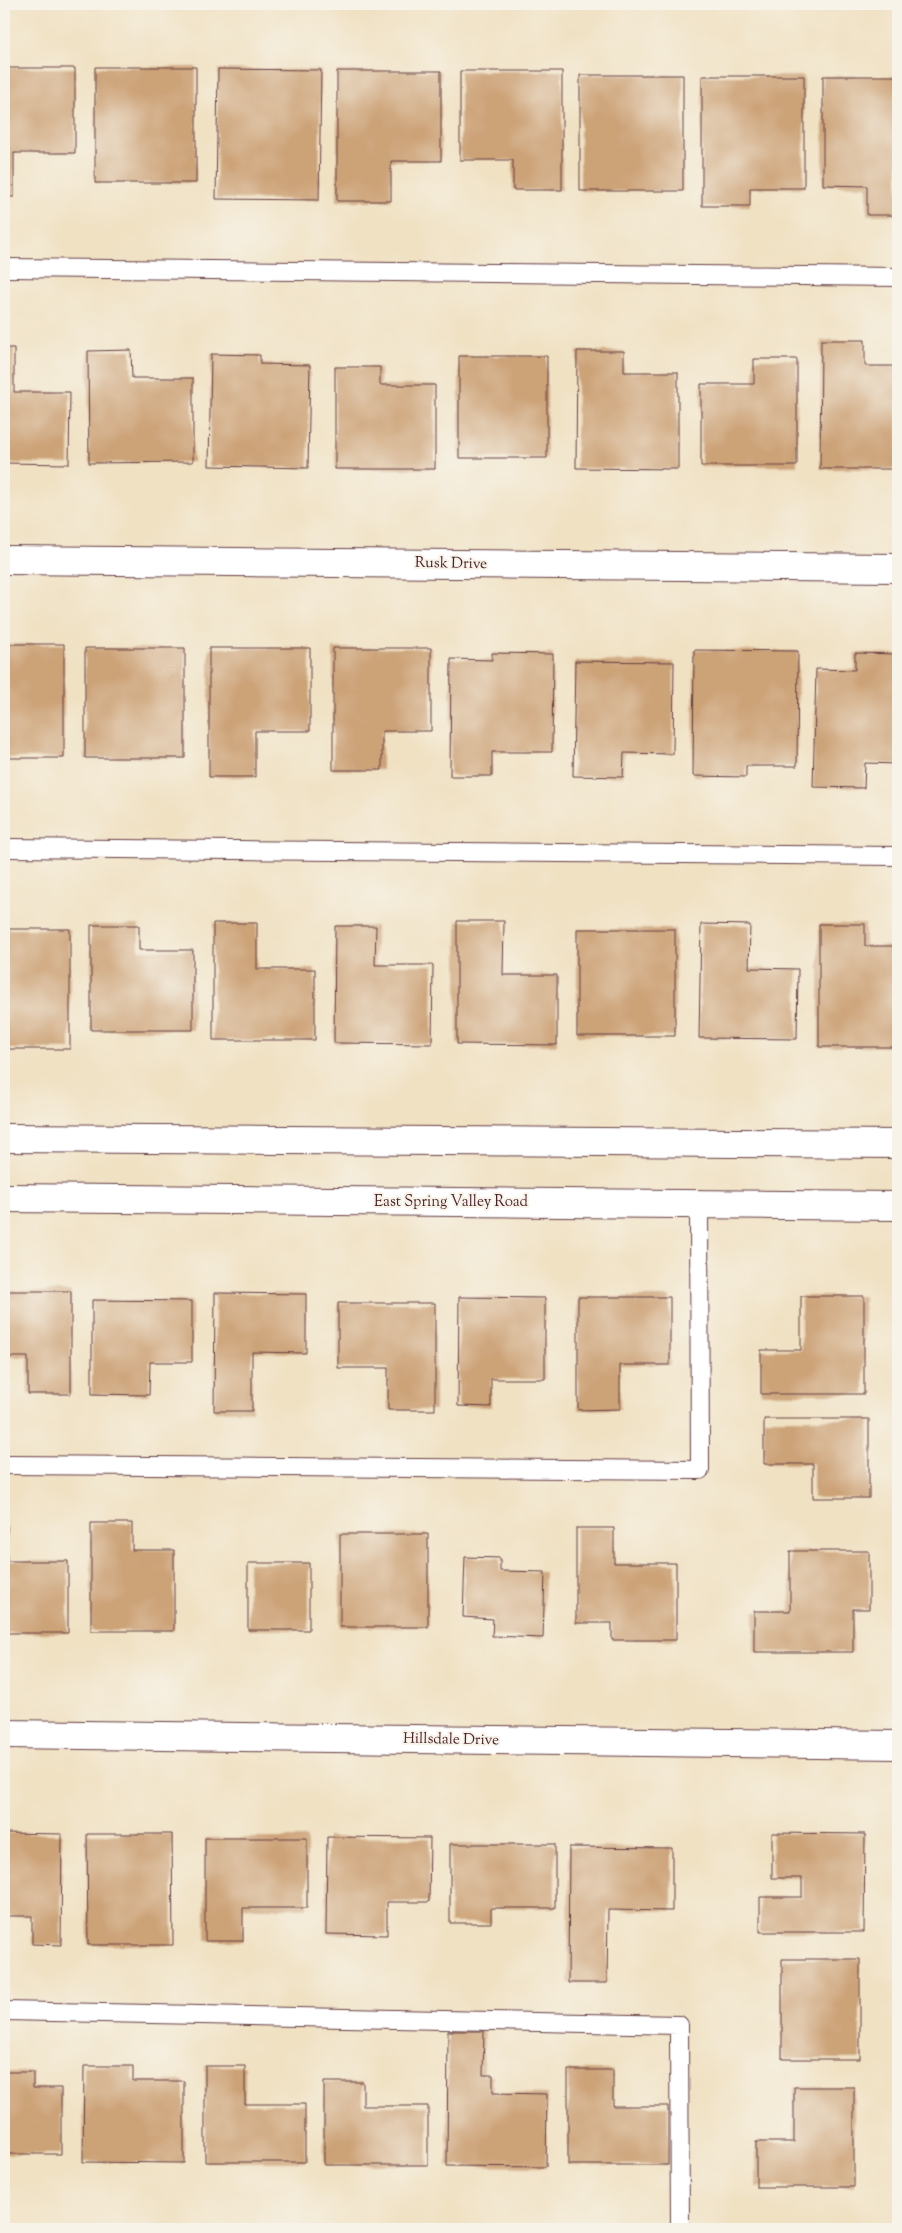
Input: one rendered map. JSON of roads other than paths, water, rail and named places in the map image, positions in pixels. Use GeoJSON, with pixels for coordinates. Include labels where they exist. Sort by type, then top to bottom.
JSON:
{"type":"FeatureCollection","features":[{"type":"Feature","properties":{"kind":"street","name":"Rusk Drive"},"geometry":{"type":"LineString","coordinates":[[4,560],[898,568]]}},
{"type":"Feature","properties":{"kind":"street"},"geometry":{"type":"LineString","coordinates":[[4,1138],[898,1144]]}},
{"type":"Feature","properties":{"kind":"street","name":"East Spring Valley Road"},"geometry":{"type":"LineString","coordinates":[[4,1198],[898,1206]]}},
{"type":"Feature","properties":{"kind":"street","name":"Hillsdale Drive"},"geometry":{"type":"LineString","coordinates":[[4,1734],[898,1745]]}},
{"type":"Feature","properties":{"kind":"lane"},"geometry":{"type":"LineString","coordinates":[[4,268],[898,277]]}},
{"type":"Feature","properties":{"kind":"lane"},"geometry":{"type":"LineString","coordinates":[[4,848],[898,856]]}},
{"type":"Feature","properties":{"kind":"lane"},"geometry":{"type":"LineString","coordinates":[[4,1465],[700,1470],[699,1204]]}},
{"type":"Feature","properties":{"kind":"lane"},"geometry":{"type":"LineString","coordinates":[[4,2011],[678,2025],[680,2229]]}}]}
